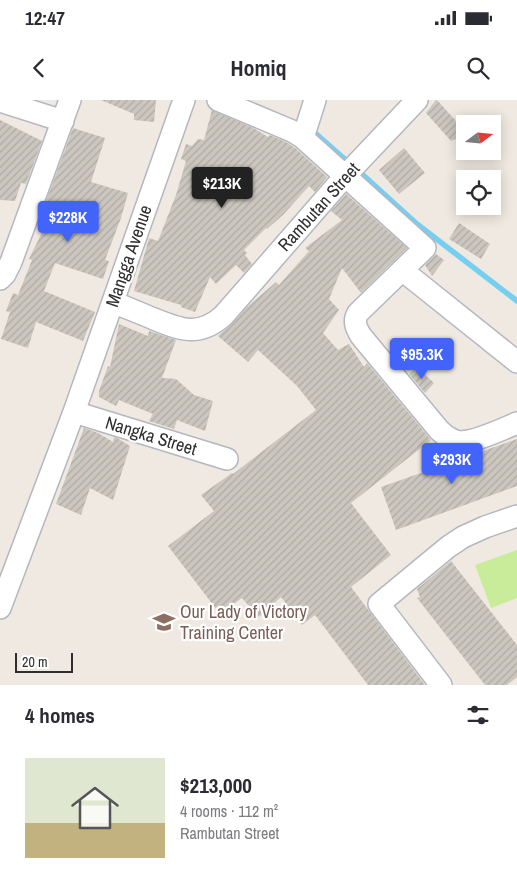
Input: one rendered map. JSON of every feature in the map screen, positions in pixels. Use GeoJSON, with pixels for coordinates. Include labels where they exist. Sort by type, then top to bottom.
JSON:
{"type":"FeatureCollection","features":[{"type":"Feature","properties":{"kind":"street"},"geometry":{"type":"LineString","coordinates":[[6,270],[70,100]]}},
{"type":"Feature","properties":{"kind":"street","name":"Mangga Avenue"},"geometry":{"type":"LineString","coordinates":[[0,608],[74,412],[184,100]]}},
{"type":"Feature","properties":{"kind":"street"},"geometry":{"type":"LineString","coordinates":[[218,100],[292,131],[303,138],[425,248],[358,313],[355,324],[361,336],[426,416],[448,438],[457,442],[484,436],[517,423]]}},
{"type":"Feature","properties":{"kind":"street"},"geometry":{"type":"LineString","coordinates":[[303,138],[315,100]]}},
{"type":"Feature","properties":{"kind":"street","name":"Rambutan Street"},"geometry":{"type":"LineString","coordinates":[[113,302],[185,330],[210,325],[223,316],[346,176],[417,100]]}},
{"type":"Feature","properties":{"kind":"street"},"geometry":{"type":"LineString","coordinates":[[0,101],[63,121]]}},
{"type":"Feature","properties":{"kind":"street"},"geometry":{"type":"LineString","coordinates":[[402,270],[517,362]]}},
{"type":"Feature","properties":{"kind":"street","name":"Nangka Street"},"geometry":{"type":"LineString","coordinates":[[74,412],[227,459]]}},
{"type":"Feature","properties":{"kind":"street"},"geometry":{"type":"LineString","coordinates":[[441,685],[379,604],[448,547],[463,537],[517,516]]}},
{"type":"Feature","properties":{"kind":"green space"},"geometry":{"type":"Polygon","coordinates":[[[517,550],[517,598],[491,608],[475,565],[517,550]]]}},
{"type":"Feature","properties":{"kind":"building"},"geometry":{"type":"Polygon","coordinates":[[[101,100],[156,100],[154,122],[134,120],[134,114],[101,100]]]}},
{"type":"Feature","properties":{"kind":"building"},"geometry":{"type":"Polygon","coordinates":[[[437,100],[456,121],[456,139],[451,141],[426,113],[437,100]]]}},
{"type":"Feature","properties":{"kind":"building"},"geometry":{"type":"Polygon","coordinates":[[[212,110],[253,128],[268,137],[270,135],[286,142],[327,177],[315,192],[309,186],[283,215],[266,228],[244,250],[247,253],[245,255],[252,264],[244,273],[236,265],[216,284],[210,277],[195,312],[181,307],[181,305],[134,291],[149,238],[158,241],[176,195],[186,161],[181,159],[186,144],[192,146],[198,139],[204,140],[212,110]]]}},
{"type":"Feature","properties":{"kind":"building"},"geometry":{"type":"Polygon","coordinates":[[[0,120],[42,141],[26,184],[21,183],[15,201],[0,200],[0,120]]]}},
{"type":"Feature","properties":{"kind":"building"},"geometry":{"type":"Polygon","coordinates":[[[73,128],[105,138],[91,182],[128,193],[105,260],[109,261],[103,279],[55,263],[44,291],[95,312],[83,341],[36,322],[28,348],[1,339],[10,312],[6,311],[13,293],[18,295],[32,260],[29,259],[44,228],[38,226],[38,223],[73,128]]]}},
{"type":"Feature","properties":{"kind":"building"},"geometry":{"type":"Polygon","coordinates":[[[404,148],[425,173],[399,194],[379,170],[404,148]]]}},
{"type":"Feature","properties":{"kind":"building"},"geometry":{"type":"Polygon","coordinates":[[[346,194],[407,248],[361,293],[342,268],[329,299],[339,310],[323,333],[338,350],[349,344],[364,367],[367,363],[431,440],[351,503],[391,555],[351,587],[425,685],[368,685],[315,615],[302,625],[281,597],[259,617],[242,598],[220,614],[168,546],[214,511],[201,495],[233,474],[316,410],[297,386],[258,350],[248,362],[218,336],[276,282],[279,285],[309,251],[305,248],[342,220],[331,211],[346,194]]]}},
{"type":"Feature","properties":{"kind":"building"},"geometry":{"type":"Polygon","coordinates":[[[459,223],[490,244],[481,259],[449,239],[459,223]]]}},
{"type":"Feature","properties":{"kind":"building"},"geometry":{"type":"Polygon","coordinates":[[[436,254],[444,260],[432,276],[425,265],[436,254]]]}},
{"type":"Feature","properties":{"kind":"building"},"geometry":{"type":"Polygon","coordinates":[[[119,324],[148,336],[149,331],[176,340],[162,378],[176,379],[194,395],[213,401],[205,431],[177,420],[174,429],[149,421],[153,414],[119,400],[116,406],[99,397],[99,391],[108,366],[110,367],[119,324]]]}},
{"type":"Feature","properties":{"kind":"building"},"geometry":{"type":"Polygon","coordinates":[[[417,367],[434,383],[425,393],[409,374],[417,367]]]}},
{"type":"Feature","properties":{"kind":"building"},"geometry":{"type":"Polygon","coordinates":[[[84,428],[98,433],[113,442],[114,437],[117,438],[130,446],[113,500],[90,488],[81,515],[56,504],[84,428]]]}},
{"type":"Feature","properties":{"kind":"building"},"geometry":{"type":"Polygon","coordinates":[[[517,439],[517,486],[396,530],[381,487],[517,439]]]}},
{"type":"Feature","properties":{"kind":"building"},"geometry":{"type":"Polygon","coordinates":[[[451,561],[517,645],[517,677],[507,685],[485,685],[417,598],[420,597],[417,589],[451,561]]]}},
{"type":"Feature","properties":{"kind":"waterway"},"geometry":{"type":"LineString","coordinates":[[314,132],[347,161]]}},
{"type":"Feature","properties":{"kind":"waterway"},"geometry":{"type":"LineString","coordinates":[[362,174],[417,224],[517,301]]}},
{"type":"Feature","properties":{"kind":"place","name":"Our Lady of Victory Training Center"},"geometry":{"type":"Point","coordinates":[164,622]}}]}
